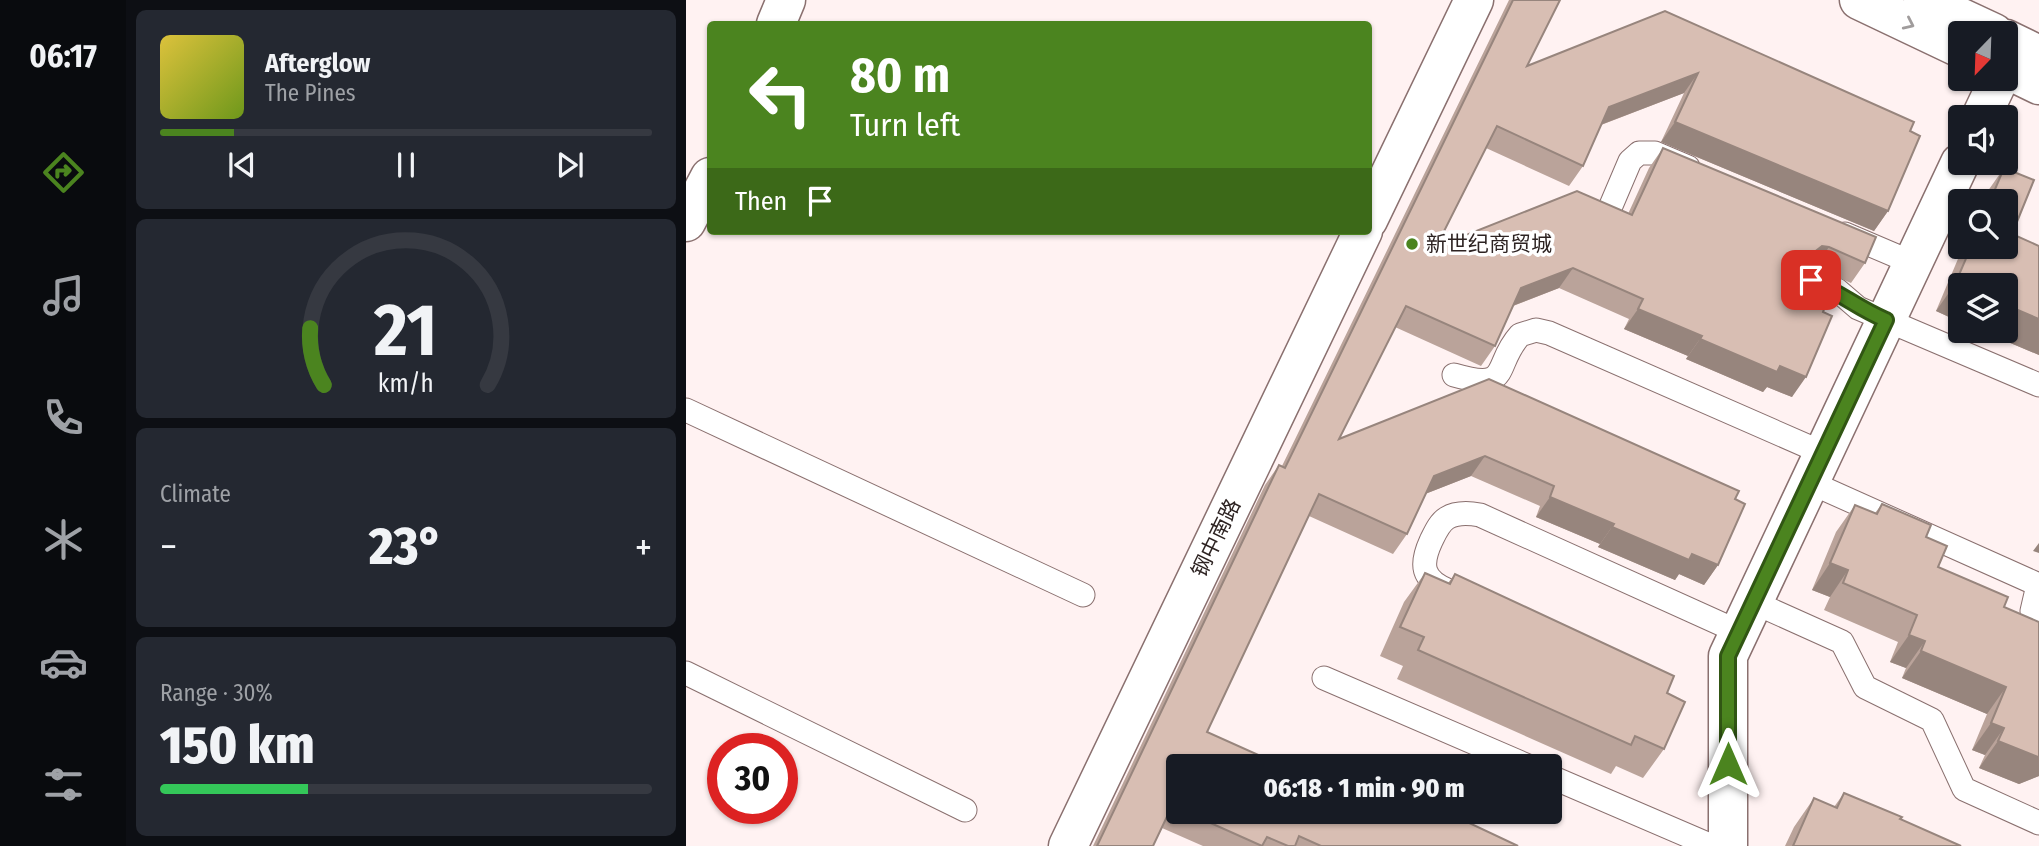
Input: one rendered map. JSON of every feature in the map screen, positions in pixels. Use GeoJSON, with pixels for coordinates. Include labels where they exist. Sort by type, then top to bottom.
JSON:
{"type":"FeatureCollection","features":[{"type":"Feature","properties":{"kind":"street"},"geometry":{"type":"LineString","coordinates":[[777,21],[786,0]]}},
{"type":"Feature","properties":{"kind":"street"},"geometry":{"type":"LineString","coordinates":[[1372,212],[1474,0]]}},
{"type":"Feature","properties":{"kind":"street"},"geometry":{"type":"LineString","coordinates":[[1858,0],[1948,42]]}},
{"type":"Feature","properties":{"kind":"street"},"geometry":{"type":"LineString","coordinates":[[1923,0],[1968,21]]}},
{"type":"Feature","properties":{"kind":"street"},"geometry":{"type":"LineString","coordinates":[[2018,45],[2039,55]]}},
{"type":"Feature","properties":{"kind":"street"},"geometry":{"type":"LineString","coordinates":[[2018,75],[2039,85]]}},
{"type":"Feature","properties":{"kind":"street"},"geometry":{"type":"LineString","coordinates":[[1728,846],[1728,656],[1954,175]]}},
{"type":"Feature","properties":{"kind":"street"},"geometry":{"type":"LineString","coordinates":[[686,222],[707,183]]}},
{"type":"Feature","properties":{"kind":"street","name":"钢中南路"},"geometry":{"type":"LineString","coordinates":[[1068,846],[1361,235]]}},
{"type":"Feature","properties":{"kind":"lane"},"geometry":{"type":"LineString","coordinates":[[1607,215],[1630,161],[1639,153],[1655,153],[1704,174]]}},
{"type":"Feature","properties":{"kind":"lane"},"geometry":{"type":"LineString","coordinates":[[1827,226],[1913,263]]}},
{"type":"Feature","properties":{"kind":"lane"},"geometry":{"type":"LineString","coordinates":[[1811,280],[1837,290],[1858,308],[2039,385]]}},
{"type":"Feature","properties":{"kind":"lane"},"geometry":{"type":"LineString","coordinates":[[1454,374],[1478,382],[1493,378],[1503,369],[1520,335],[1536,330],[1549,333],[1816,468],[2038,585],[2032,611],[2039,634]]}},
{"type":"Feature","properties":{"kind":"lane"},"geometry":{"type":"LineString","coordinates":[[686,410],[1083,595]]}},
{"type":"Feature","properties":{"kind":"lane"},"geometry":{"type":"LineString","coordinates":[[1472,602],[1435,585],[1422,566],[1423,557],[1437,528],[1446,519],[1468,512],[1480,514],[1746,617],[1842,642],[1865,687],[1932,720],[1964,789],[2039,823]]}},
{"type":"Feature","properties":{"kind":"lane"},"geometry":{"type":"LineString","coordinates":[[686,673],[965,810]]}},
{"type":"Feature","properties":{"kind":"lane"},"geometry":{"type":"LineString","coordinates":[[1324,678],[1500,754]]}},
{"type":"Feature","properties":{"kind":"lane"},"geometry":{"type":"LineString","coordinates":[[1562,782],[1712,846]]}},
{"type":"Feature","properties":{"kind":"building"},"geometry":{"type":"Polygon","coordinates":[[[1513,0],[1560,0],[1527,66],[1665,11],[1914,122],[1910,131],[1920,136],[1888,211],[1675,122],[1698,73],[1609,107],[1583,166],[1497,126],[1436,247],[1577,191],[1632,215],[1663,148],[1876,237],[1865,263],[1829,247],[1822,246],[1812,254],[1815,269],[1836,279],[1823,312],[1832,316],[1806,377],[1780,366],[1777,372],[1700,339],[1702,336],[1638,309],[1643,299],[1573,268],[1521,288],[1495,346],[1406,306],[1339,439],[1489,379],[1739,491],[1735,499],[1745,504],[1718,565],[1692,554],[1689,560],[1612,527],[1614,524],[1550,497],[1554,486],[1485,456],[1434,476],[1407,534],[1319,494],[1207,732],[1256,754],[1166,754],[1166,819],[1153,846],[1097,846],[1279,465],[1285,468],[1513,0]]]}},
{"type":"Feature","properties":{"kind":"building"},"geometry":{"type":"Polygon","coordinates":[[[2018,174],[2034,180],[2018,219],[2018,189],[1995,189],[2001,175],[2018,174]]]}},
{"type":"Feature","properties":{"kind":"building"},"geometry":{"type":"Polygon","coordinates":[[[2018,237],[2039,246],[2039,319],[2018,310],[2018,273],[1960,273],[1966,259],[2018,259],[2018,237]]]}},
{"type":"Feature","properties":{"kind":"building"},"geometry":{"type":"Polygon","coordinates":[[[1882,504],[1931,525],[1926,537],[1947,546],[1938,567],[2008,597],[2004,607],[2039,622],[2039,757],[1998,741],[2004,728],[1991,723],[2006,687],[1921,651],[1925,641],[1909,635],[1917,615],[1843,583],[1848,570],[1830,563],[1855,505],[1877,514],[1882,504]]]}},
{"type":"Feature","properties":{"kind":"building"},"geometry":{"type":"Polygon","coordinates":[[[1425,573],[1450,584],[1455,574],[1674,676],[1667,693],[1685,702],[1664,749],[1635,736],[1631,745],[1418,650],[1424,637],[1400,627],[1425,573]]]}},
{"type":"Feature","properties":{"kind":"building"},"geometry":{"type":"Polygon","coordinates":[[[1844,793],[1961,846],[1793,846],[1814,798],[1837,808],[1844,793]]]}},
{"type":"Feature","properties":{"kind":"building"},"geometry":{"type":"Polygon","coordinates":[[[1213,824],[1471,824],[1518,846],[1321,846],[1299,836],[1295,846],[1288,846],[1267,837],[1262,846],[1213,824]]]}},
{"type":"Feature","properties":{"kind":"place","name":"新世纪商贸城"},"geometry":{"type":"Point","coordinates":[1412,244]}},
{"type":"Feature","properties":{"kind":"route"},"geometry":{"type":"LineString","coordinates":[[1728,764],[1728,656],[1886,320],[1858,308],[1837,290],[1811,280]]}}]}
